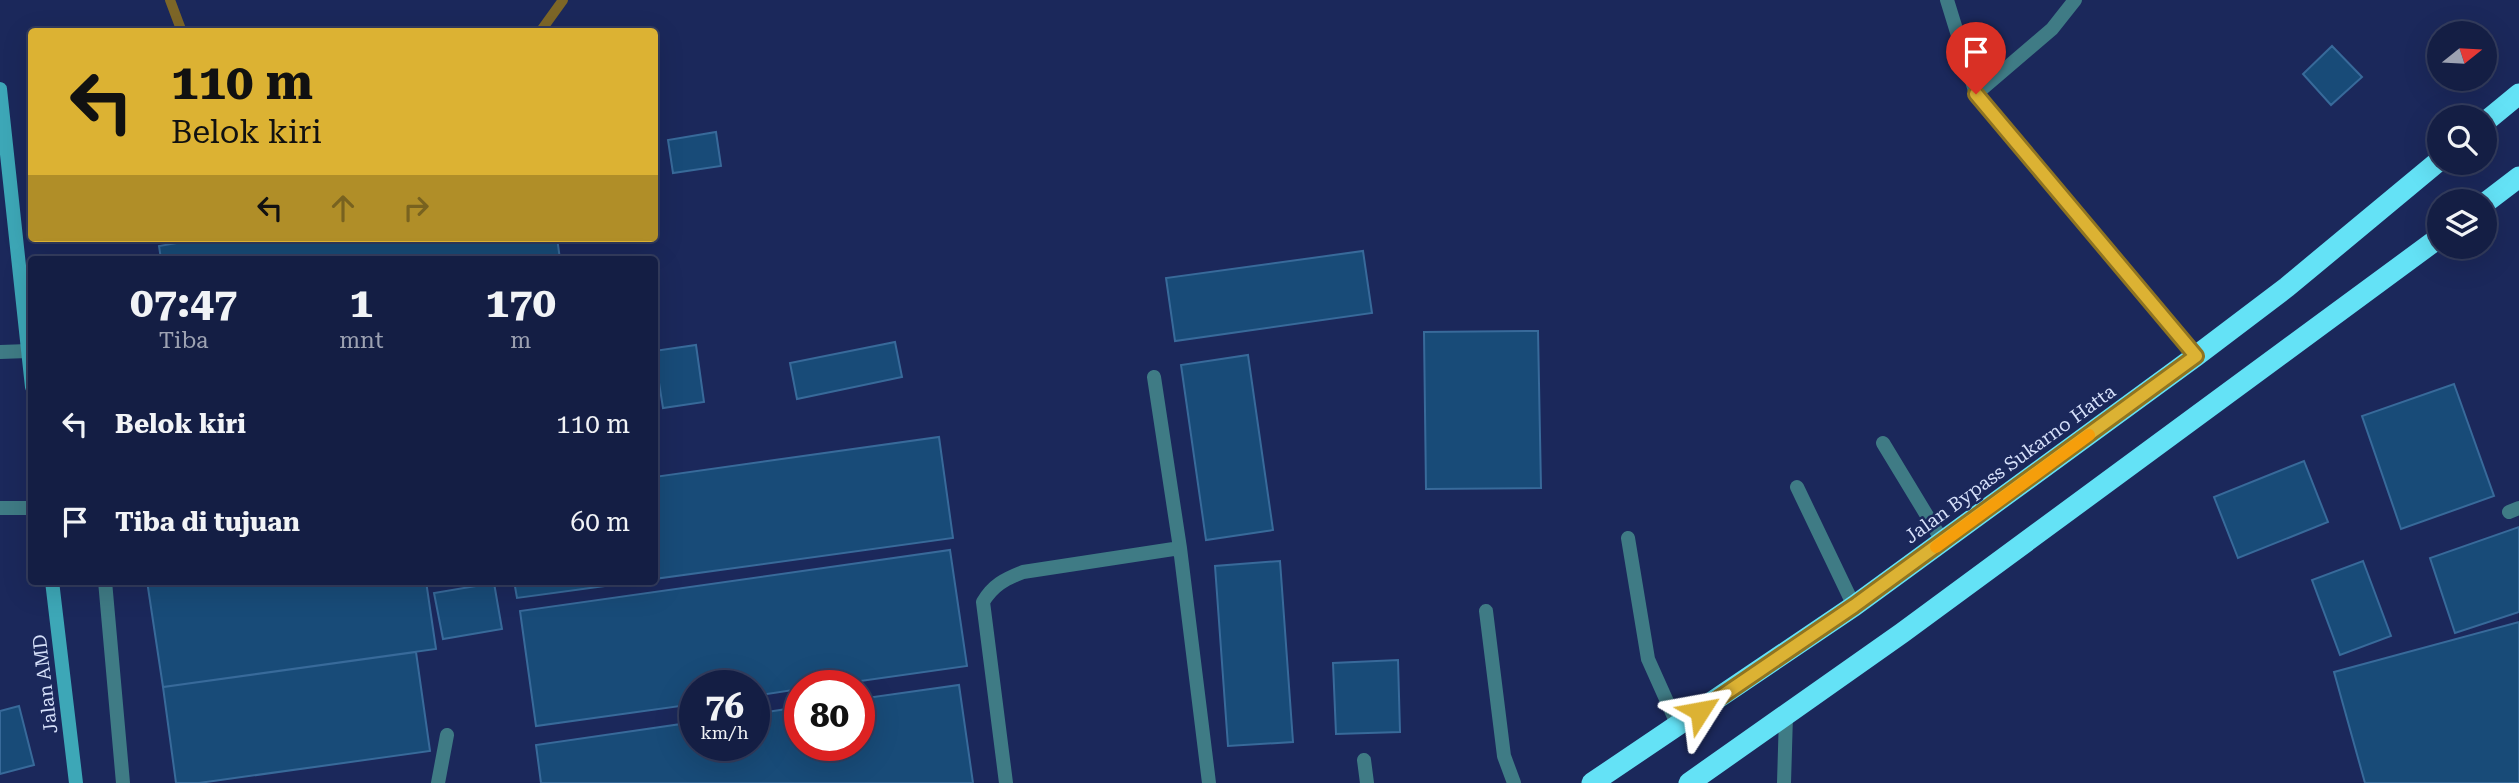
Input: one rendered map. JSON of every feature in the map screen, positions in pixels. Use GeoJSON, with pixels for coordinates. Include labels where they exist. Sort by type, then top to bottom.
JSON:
{"type":"FeatureCollection","features":[{"type":"Feature","properties":{"kind":"highway"},"geometry":{"type":"LineString","coordinates":[[2497,112],[2519,94]]}},
{"type":"Feature","properties":{"kind":"highway","name":"Jalan Bypass Sukarno Hatta"},"geometry":{"type":"LineString","coordinates":[[1592,783],[1854,606],[1943,542],[2287,288],[2427,171]]}},
{"type":"Feature","properties":{"kind":"highway"},"geometry":{"type":"LineString","coordinates":[[2497,194],[2519,177]]}},
{"type":"Feature","properties":{"kind":"highway"},"geometry":{"type":"LineString","coordinates":[[1689,783],[1902,632],[2427,247]]}},
{"type":"Feature","properties":{"kind":"street"},"geometry":{"type":"LineString","coordinates":[[1947,0],[1976,94],[2196,356]]}},
{"type":"Feature","properties":{"kind":"street"},"geometry":{"type":"LineString","coordinates":[[1976,94],[2052,29],[2075,0]]}},
{"type":"Feature","properties":{"kind":"street"},"geometry":{"type":"LineString","coordinates":[[0,89],[28,351],[0,352]]}},
{"type":"Feature","properties":{"kind":"street"},"geometry":{"type":"LineString","coordinates":[[1154,377],[1180,548],[1209,783]]}},
{"type":"Feature","properties":{"kind":"street"},"geometry":{"type":"LineString","coordinates":[[1883,443],[1943,542]]}},
{"type":"Feature","properties":{"kind":"street"},"geometry":{"type":"LineString","coordinates":[[1797,487],[1854,606]]}},
{"type":"Feature","properties":{"kind":"street"},"geometry":{"type":"LineString","coordinates":[[0,508],[28,508]]}},
{"type":"Feature","properties":{"kind":"street"},"geometry":{"type":"LineString","coordinates":[[1628,538],[1648,659],[1678,726]]}},
{"type":"Feature","properties":{"kind":"street"},"geometry":{"type":"LineString","coordinates":[[1006,783],[983,603],[990,590],[1002,580],[1023,572],[1180,548]]}},
{"type":"Feature","properties":{"kind":"street","name":"Jalan AMD"},"geometry":{"type":"LineString","coordinates":[[52,585],[76,783]]}},
{"type":"Feature","properties":{"kind":"street"},"geometry":{"type":"LineString","coordinates":[[105,585],[123,783]]}},
{"type":"Feature","properties":{"kind":"street"},"geometry":{"type":"LineString","coordinates":[[1486,611],[1504,756],[1514,783]]}},
{"type":"Feature","properties":{"kind":"street"},"geometry":{"type":"LineString","coordinates":[[1784,783],[1786,715]]}},
{"type":"Feature","properties":{"kind":"street"},"geometry":{"type":"LineString","coordinates":[[438,783],[447,735]]}},
{"type":"Feature","properties":{"kind":"street"},"geometry":{"type":"LineString","coordinates":[[1364,760],[1367,783]]}},
{"type":"Feature","properties":{"kind":"building"},"geometry":{"type":"Polygon","coordinates":[[[2332,46],[2362,77],[2331,105],[2303,74],[2332,46]]]}},
{"type":"Feature","properties":{"kind":"building"},"geometry":{"type":"Polygon","coordinates":[[[716,132],[721,166],[673,173],[668,140],[716,132]]]}},
{"type":"Feature","properties":{"kind":"building"},"geometry":{"type":"Polygon","coordinates":[[[182,242],[558,242],[560,256],[161,256],[159,246],[182,242]]]}},
{"type":"Feature","properties":{"kind":"building"},"geometry":{"type":"Polygon","coordinates":[[[1363,251],[1372,313],[1175,341],[1166,278],[1363,251]]]}},
{"type":"Feature","properties":{"kind":"building"},"geometry":{"type":"Polygon","coordinates":[[[1538,331],[1541,488],[1426,489],[1424,332],[1538,331]]]}},
{"type":"Feature","properties":{"kind":"building"},"geometry":{"type":"Polygon","coordinates":[[[895,342],[902,377],[797,399],[790,363],[895,342]]]}},
{"type":"Feature","properties":{"kind":"building"},"geometry":{"type":"Polygon","coordinates":[[[696,345],[704,402],[663,408],[658,376],[658,350],[696,345]]]}},
{"type":"Feature","properties":{"kind":"building"},"geometry":{"type":"Polygon","coordinates":[[[1248,355],[1273,530],[1206,540],[1181,365],[1248,355]]]}},
{"type":"Feature","properties":{"kind":"building"},"geometry":{"type":"Polygon","coordinates":[[[2454,384],[2494,496],[2401,529],[2362,416],[2454,384]]]}},
{"type":"Feature","properties":{"kind":"building"},"geometry":{"type":"Polygon","coordinates":[[[939,437],[953,538],[658,578],[658,476],[939,437]]]}},
{"type":"Feature","properties":{"kind":"building"},"geometry":{"type":"Polygon","coordinates":[[[2304,461],[2328,522],[2238,558],[2214,497],[2304,461]]]}},
{"type":"Feature","properties":{"kind":"building"},"geometry":{"type":"Polygon","coordinates":[[[2519,527],[2519,612],[2455,633],[2430,558],[2519,527]]]}},
{"type":"Feature","properties":{"kind":"building"},"geometry":{"type":"Polygon","coordinates":[[[950,550],[967,666],[875,679],[875,670],[784,670],[784,691],[770,694],[770,670],[679,670],[679,706],[536,726],[520,611],[950,550]]]}},
{"type":"Feature","properties":{"kind":"building"},"geometry":{"type":"Polygon","coordinates":[[[1280,561],[1293,742],[1228,746],[1215,566],[1280,561]]]}},
{"type":"Feature","properties":{"kind":"building"},"geometry":{"type":"Polygon","coordinates":[[[2363,561],[2391,636],[2340,655],[2312,580],[2363,561]]]}},
{"type":"Feature","properties":{"kind":"building"},"geometry":{"type":"Polygon","coordinates":[[[148,585],[427,585],[436,649],[163,687],[148,585]]]}},
{"type":"Feature","properties":{"kind":"building"},"geometry":{"type":"Polygon","coordinates":[[[494,585],[502,629],[443,639],[434,593],[494,585]]]}},
{"type":"Feature","properties":{"kind":"building"},"geometry":{"type":"Polygon","coordinates":[[[515,585],[613,585],[517,598],[515,585]]]}},
{"type":"Feature","properties":{"kind":"building"},"geometry":{"type":"Polygon","coordinates":[[[2519,622],[2519,783],[2365,783],[2334,672],[2519,622]]]}},
{"type":"Feature","properties":{"kind":"building"},"geometry":{"type":"Polygon","coordinates":[[[416,652],[430,751],[199,783],[176,783],[163,687],[416,652]]]}},
{"type":"Feature","properties":{"kind":"building"},"geometry":{"type":"Polygon","coordinates":[[[1398,660],[1400,732],[1336,734],[1333,663],[1398,660]]]}},
{"type":"Feature","properties":{"kind":"building"},"geometry":{"type":"Polygon","coordinates":[[[959,685],[973,783],[541,783],[536,745],[679,724],[679,761],[770,761],[770,712],[784,709],[784,761],[875,761],[875,697],[959,685]]]}},
{"type":"Feature","properties":{"kind":"building"},"geometry":{"type":"Polygon","coordinates":[[[19,706],[34,765],[0,774],[0,711],[19,706]]]}},
{"type":"Feature","properties":{"kind":"waterway"},"geometry":{"type":"LineString","coordinates":[[170,0],[180,28]]}},
{"type":"Feature","properties":{"kind":"waterway"},"geometry":{"type":"LineString","coordinates":[[543,28],[563,0]]}},
{"type":"Feature","properties":{"kind":"slow traffic"},"geometry":{"type":"LineString","coordinates":[[1936,547],[2089,435]]}},
{"type":"Feature","properties":{"kind":"route"},"geometry":{"type":"LineString","coordinates":[[1700,711],[1854,606],[2196,356],[1976,94]]}}]}
